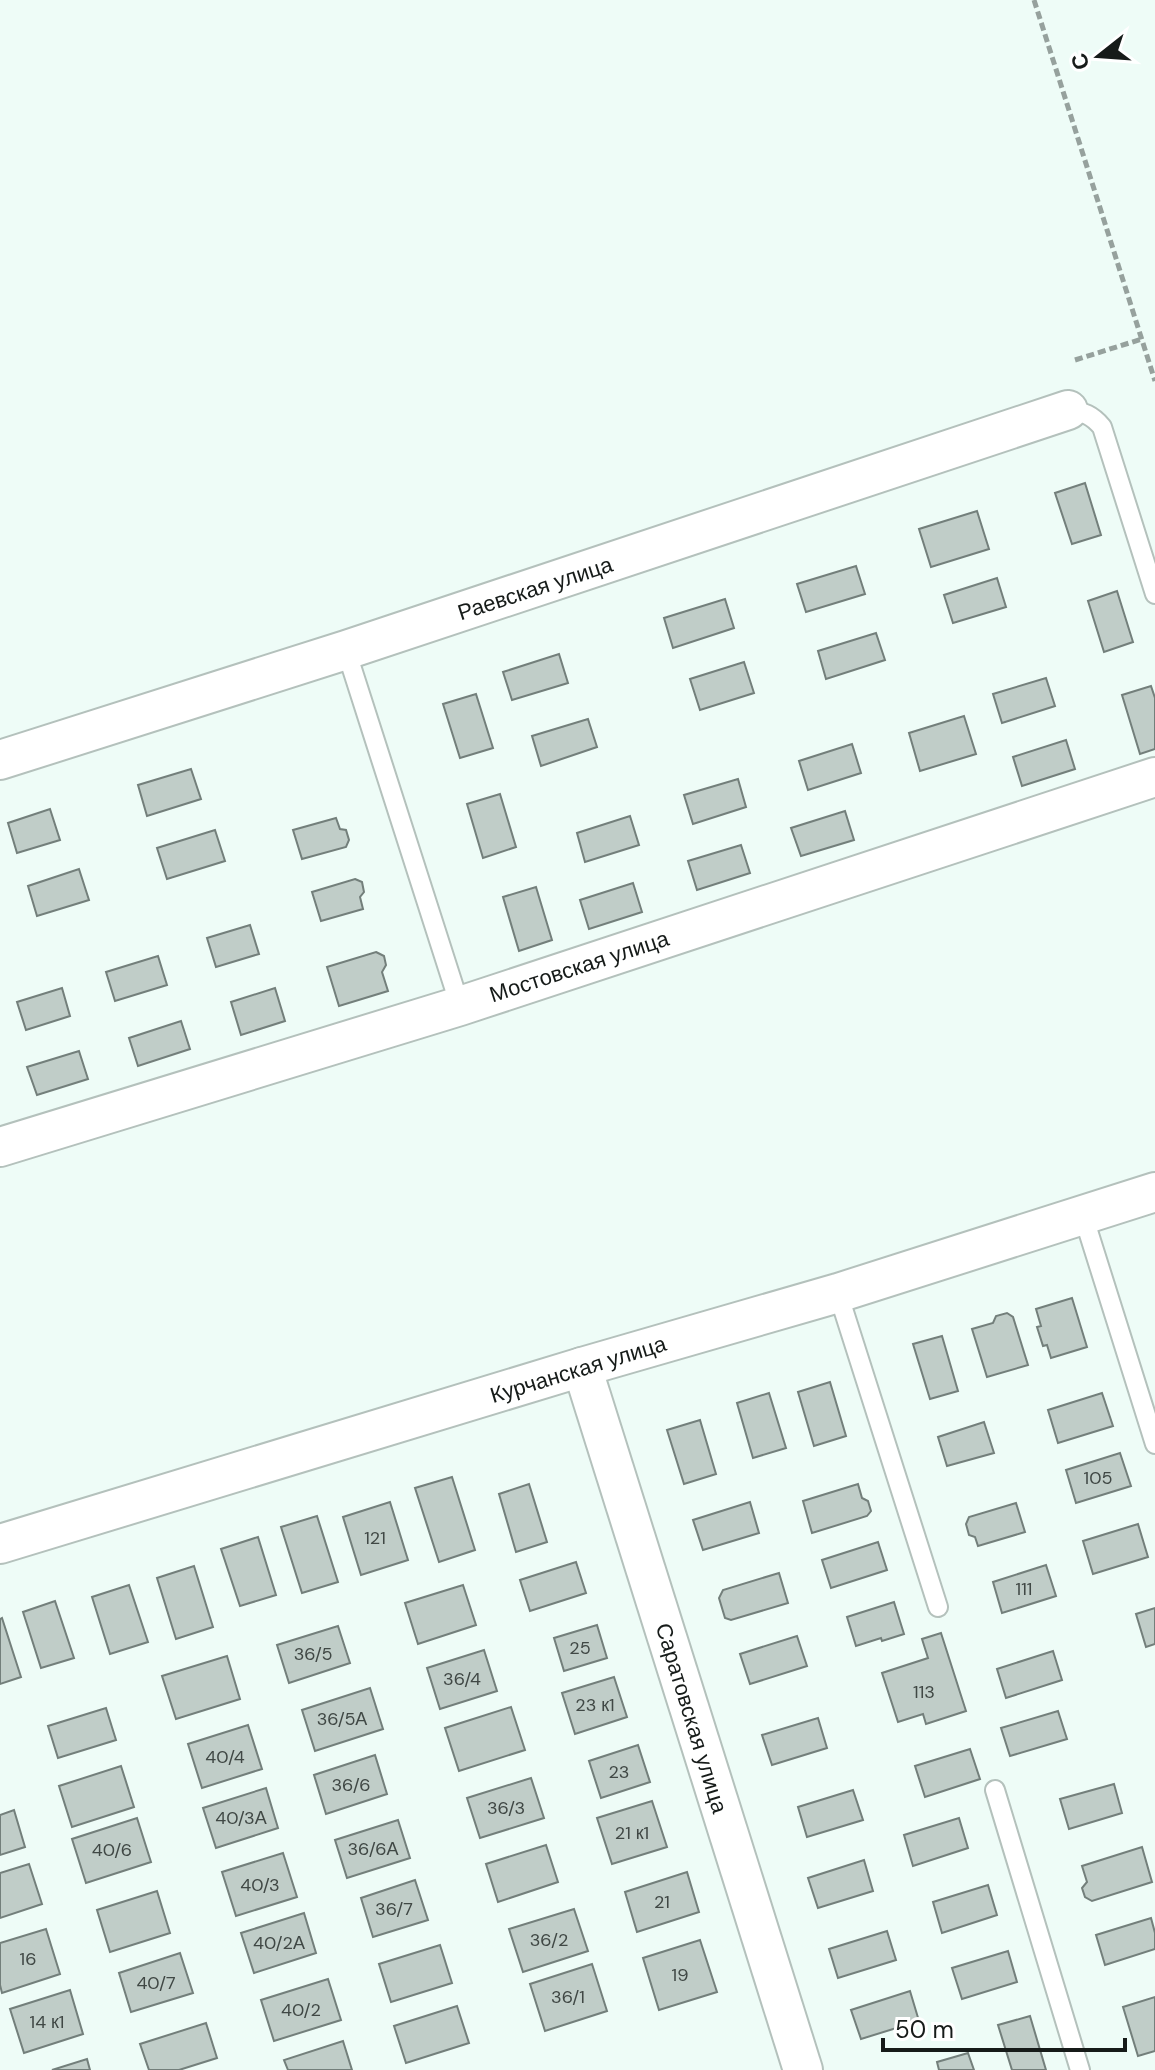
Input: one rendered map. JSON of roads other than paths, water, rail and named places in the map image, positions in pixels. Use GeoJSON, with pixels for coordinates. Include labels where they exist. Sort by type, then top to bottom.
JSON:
{"type":"FeatureCollection","features":[{"type":"Feature","properties":{"kind":"street","name":"Раевская улица"},"geometry":{"type":"LineString","coordinates":[[0,760],[346,650],[1068,410]]}},
{"type":"Feature","properties":{"kind":"street","name":"Мостовская улица"},"geometry":{"type":"LineString","coordinates":[[0,1147],[460,1006],[1155,777]]}},
{"type":"Feature","properties":{"kind":"street","name":"Курчанская улица"},"geometry":{"type":"LineString","coordinates":[[0,1544],[582,1367],[838,1293],[1155,1192]]}},
{"type":"Feature","properties":{"kind":"street","name":"Саратовская улица"},"geometry":{"type":"LineString","coordinates":[[582,1367],[803,2070]]}},
{"type":"Feature","properties":{"kind":"lane"},"geometry":{"type":"LineString","coordinates":[[1068,410],[1093,416],[1102,427],[1155,594]]}},
{"type":"Feature","properties":{"kind":"lane"},"geometry":{"type":"LineString","coordinates":[[346,650],[460,1006]]}},
{"type":"Feature","properties":{"kind":"lane"},"geometry":{"type":"LineString","coordinates":[[1083,1215],[1155,1444]]}},
{"type":"Feature","properties":{"kind":"lane"},"geometry":{"type":"LineString","coordinates":[[838,1293],[938,1607]]}},
{"type":"Feature","properties":{"kind":"lane"},"geometry":{"type":"LineString","coordinates":[[995,1790],[1080,2070]]}}]}
